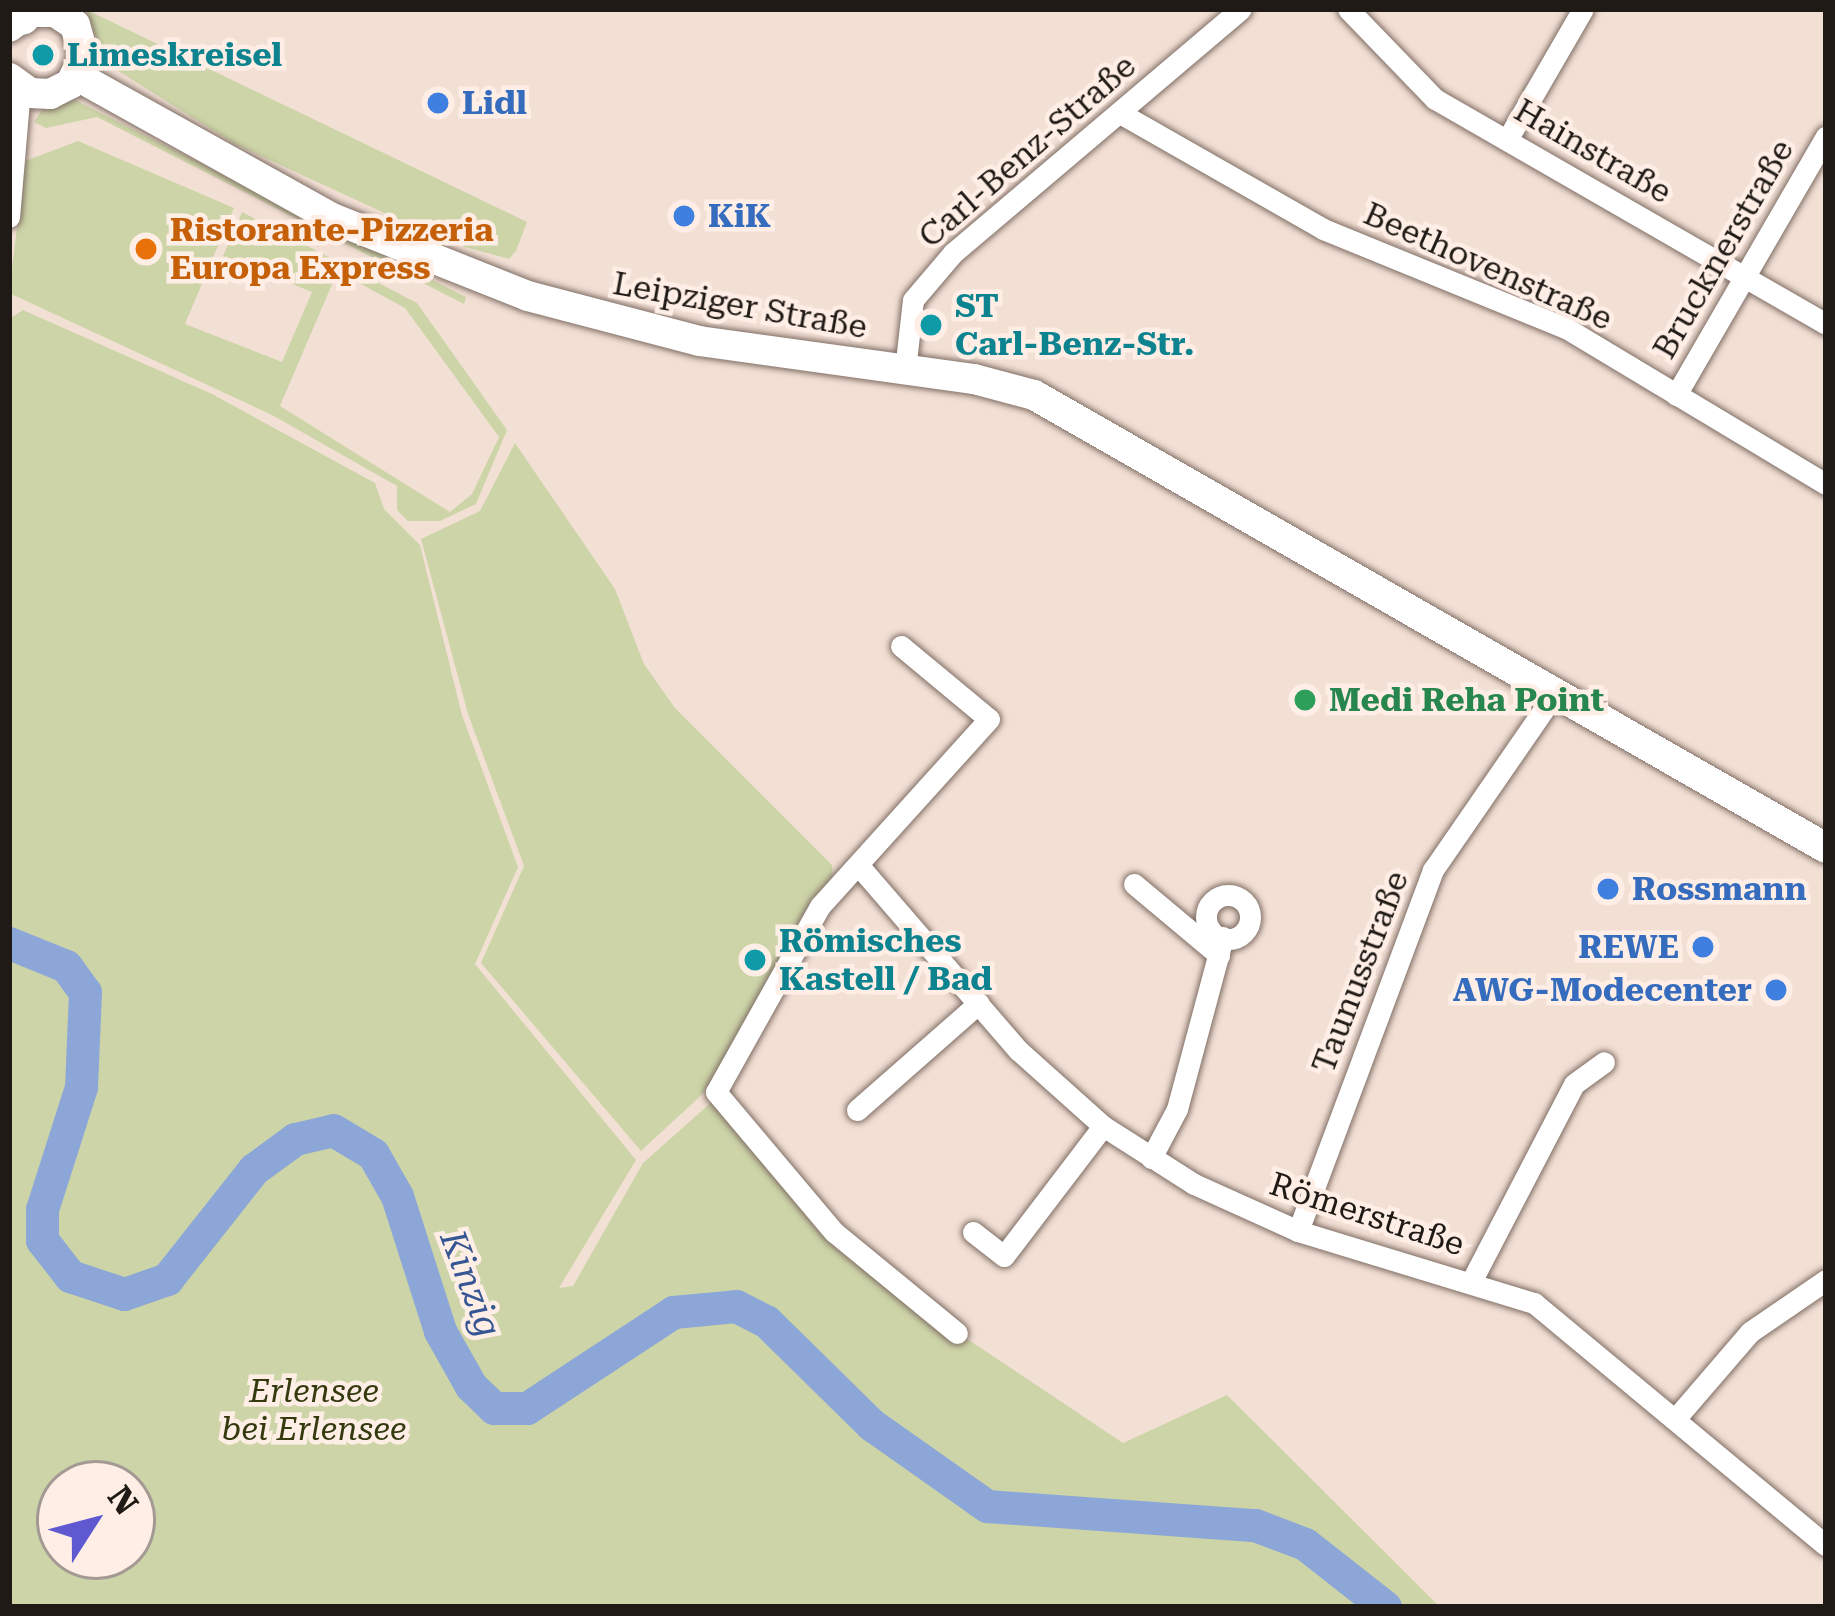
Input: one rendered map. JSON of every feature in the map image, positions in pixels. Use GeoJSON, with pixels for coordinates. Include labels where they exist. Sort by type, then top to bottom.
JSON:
{"type":"FeatureCollection","features":[{"type":"Feature","properties":{"kind":"main road"},"geometry":{"type":"LineString","coordinates":[[23,87],[77,76],[81,35],[30,15]]}},
{"type":"Feature","properties":{"kind":"main road","name":"Leipziger Straße"},"geometry":{"type":"LineString","coordinates":[[77,76],[332,218],[528,296],[698,340],[1006,385],[1048,402],[1826,848]]}},
{"type":"Feature","properties":{"kind":"street","name":"Carl-Benz-Straße"},"geometry":{"type":"LineString","coordinates":[[905,370],[913,300],[953,253],[1241,9]]}},
{"type":"Feature","properties":{"kind":"street","name":"Hainstraße"},"geometry":{"type":"LineString","coordinates":[[1348,9],[1408,77],[1507,140],[1826,324]]}},
{"type":"Feature","properties":{"kind":"street"},"geometry":{"type":"LineString","coordinates":[[1507,140],[1583,9]]}},
{"type":"Feature","properties":{"kind":"street"},"geometry":{"type":"LineString","coordinates":[[9,217],[23,87]]}},
{"type":"Feature","properties":{"kind":"street","name":"Beethovenstraße"},"geometry":{"type":"LineString","coordinates":[[1120,113],[1323,229],[1566,328],[1826,484]]}},
{"type":"Feature","properties":{"kind":"street","name":"Brucknerstraße"},"geometry":{"type":"LineString","coordinates":[[1676,395],[1826,136]]}},
{"type":"Feature","properties":{"kind":"street"},"geometry":{"type":"LineString","coordinates":[[902,646],[989,719],[820,906],[716,1092],[834,1232],[957,1333]]}},
{"type":"Feature","properties":{"kind":"street","name":"Taunusstraße"},"geometry":{"type":"LineString","coordinates":[[1298,1231],[1433,870],[1507,773],[1555,693]]}},
{"type":"Feature","properties":{"kind":"street","name":"Römerstraße"},"geometry":{"type":"LineString","coordinates":[[860,867],[979,1003],[1103,1126],[1151,1158],[1298,1231],[1471,1282],[1548,1312],[1826,1545]]}},
{"type":"Feature","properties":{"kind":"street"},"geometry":{"type":"LineString","coordinates":[[1134,884],[1221,946],[1177,1109],[1151,1158]]}},
{"type":"Feature","properties":{"kind":"street"},"geometry":{"type":"LineString","coordinates":[[857,1110],[979,1003]]}},
{"type":"Feature","properties":{"kind":"street"},"geometry":{"type":"LineString","coordinates":[[1471,1282],[1574,1084],[1604,1062]]}},
{"type":"Feature","properties":{"kind":"street"},"geometry":{"type":"LineString","coordinates":[[974,1232],[1004,1256],[1103,1126]]}},
{"type":"Feature","properties":{"kind":"street"},"geometry":{"type":"LineString","coordinates":[[1676,1418],[1750,1332],[1826,1280]]}},
{"type":"Feature","properties":{"kind":"green space"},"geometry":{"type":"Polygon","coordinates":[[[85,9],[527,222],[516,251],[509,259],[447,242],[235,144],[107,64],[85,9]]]}},
{"type":"Feature","properties":{"kind":"green space"},"geometry":{"type":"Polygon","coordinates":[[[69,97],[466,297],[464,304],[97,117],[46,128],[34,122],[45,106],[69,97]]]}},
{"type":"Feature","properties":{"kind":"green space"},"geometry":{"type":"Polygon","coordinates":[[[78,141],[234,208],[185,324],[282,362],[312,292],[223,256],[242,212],[417,303],[507,430],[476,504],[440,521],[408,521],[397,510],[397,486],[272,415],[9,293],[25,161],[78,141]],[[348,277],[333,282],[280,406],[450,512],[472,494],[499,437],[405,308],[348,277]]]}},
{"type":"Feature","properties":{"kind":"green space","name":"Erlensee bei Erlensee"},"geometry":{"type":"Polygon","coordinates":[[[23,310],[212,394],[375,483],[384,509],[420,545],[462,715],[518,867],[475,964],[636,1160],[559,1288],[573,1286],[643,1163],[715,1099],[888,1286],[1123,1443],[1227,1395],[1440,1607],[9,1607],[9,319],[23,310]]]}},
{"type":"Feature","properties":{"kind":"green space"},"geometry":{"type":"Polygon","coordinates":[[[515,443],[615,589],[644,664],[675,708],[832,865],[833,882],[708,1089],[641,1151],[481,963],[524,866],[468,714],[421,539],[480,511],[515,443]]]}},
{"type":"Feature","properties":{"kind":"waterway","name":"Kinzig"},"geometry":{"type":"LineString","coordinates":[[9,943],[66,966],[85,992],[81,1087],[42,1209],[42,1240],[70,1276],[124,1294],[167,1279],[254,1169],[295,1139],[333,1130],[373,1154],[397,1196],[440,1331],[471,1386],[494,1408],[527,1408],[673,1312],[736,1306],[766,1321],[872,1425],[987,1506],[1255,1525],[1305,1544],[1385,1607]]}},
{"type":"Feature","properties":{"kind":"place","name":"Limeskreisel"},"geometry":{"type":"Point","coordinates":[43,55]}},
{"type":"Feature","properties":{"kind":"place","name":"Lidl"},"geometry":{"type":"Point","coordinates":[438,103]}},
{"type":"Feature","properties":{"kind":"place","name":"KiK"},"geometry":{"type":"Point","coordinates":[684,216]}},
{"type":"Feature","properties":{"kind":"place","name":"Ristorante-Pizzeria Europa Express"},"geometry":{"type":"Point","coordinates":[146,249]}},
{"type":"Feature","properties":{"kind":"place","name":"ST Carl-Benz-Str."},"geometry":{"type":"Point","coordinates":[931,325]}},
{"type":"Feature","properties":{"kind":"place","name":"Medi Reha Point"},"geometry":{"type":"Point","coordinates":[1305,700]}},
{"type":"Feature","properties":{"kind":"place","name":"Rossmann"},"geometry":{"type":"Point","coordinates":[1608,889]}},
{"type":"Feature","properties":{"kind":"place","name":"REWE"},"geometry":{"type":"Point","coordinates":[1703,947]}},
{"type":"Feature","properties":{"kind":"place","name":"Römisches Kastell / Bad"},"geometry":{"type":"Point","coordinates":[755,960]}},
{"type":"Feature","properties":{"kind":"place","name":"AWG-Modecenter"},"geometry":{"type":"Point","coordinates":[1776,990]}}]}
